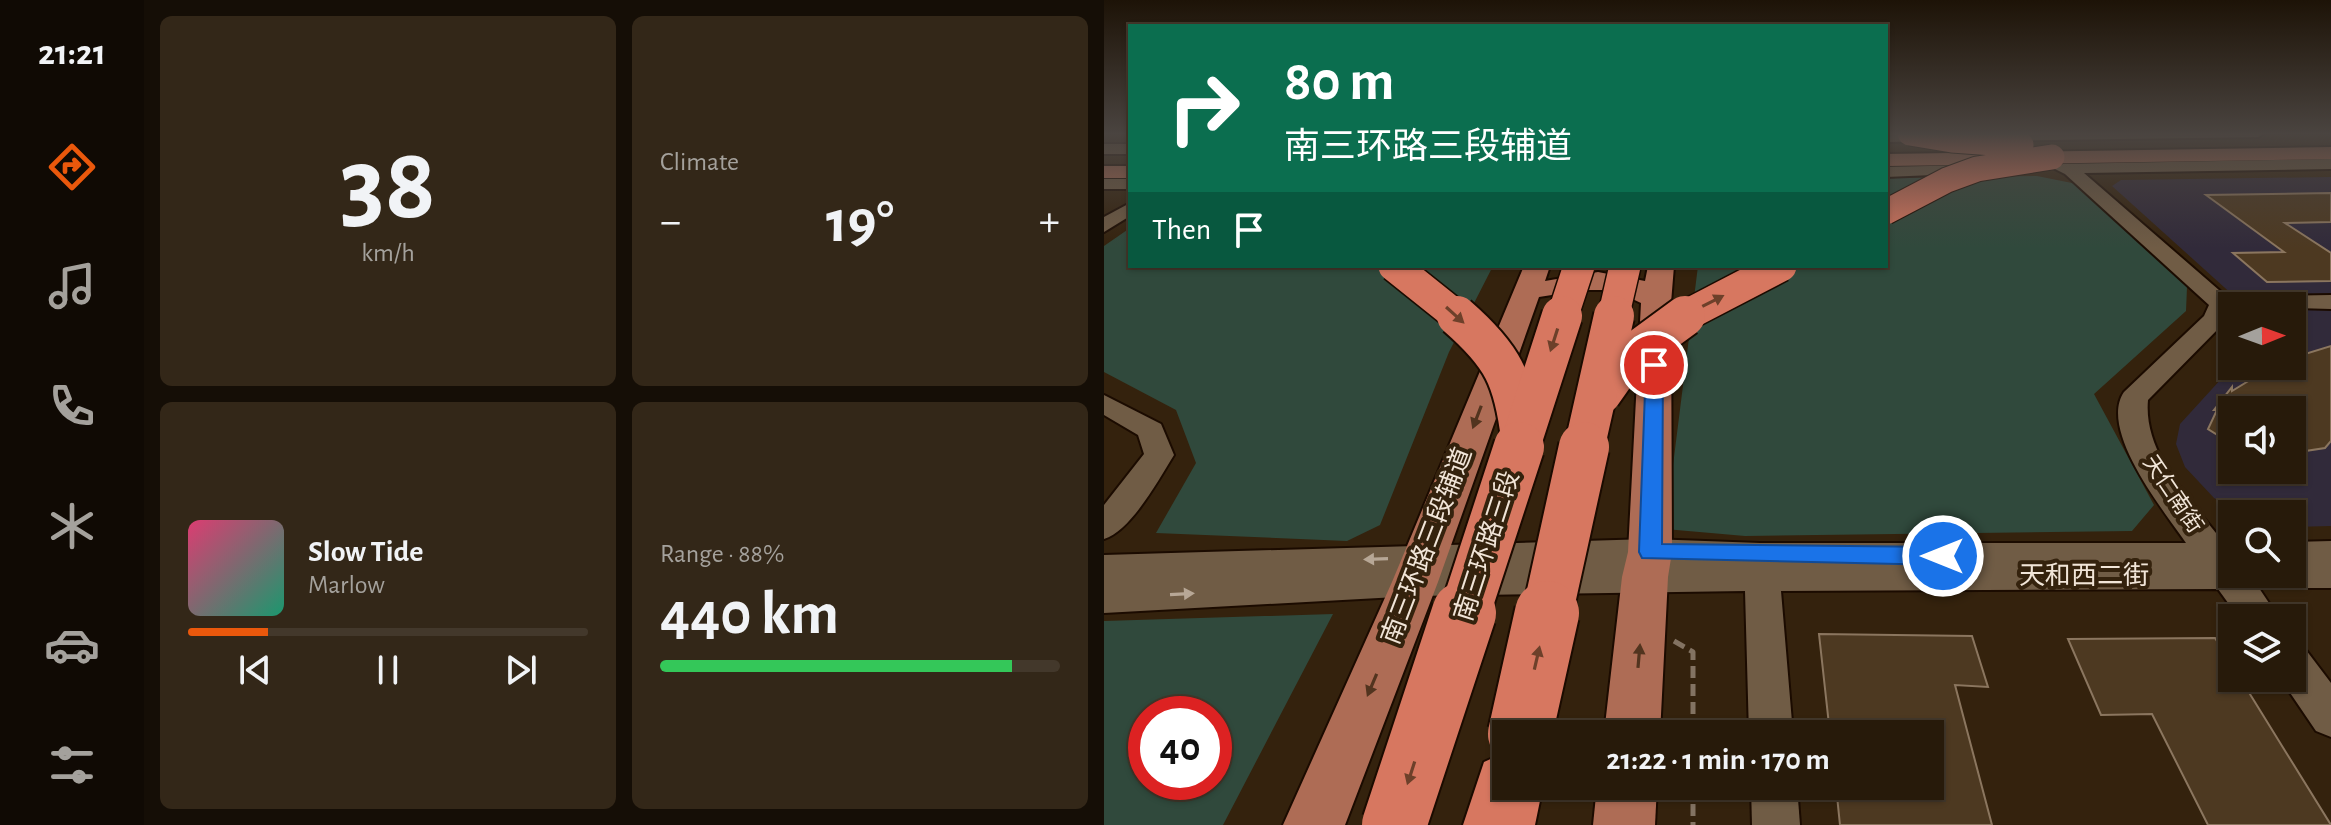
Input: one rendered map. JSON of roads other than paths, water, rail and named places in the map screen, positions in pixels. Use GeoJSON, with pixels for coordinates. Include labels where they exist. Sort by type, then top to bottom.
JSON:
{"type":"FeatureCollection","features":[{"type":"Feature","properties":{"kind":"highway"},"geometry":{"type":"LineString","coordinates":[[1888,211],[1970,172]]}},
{"type":"Feature","properties":{"kind":"highway"},"geometry":{"type":"LineString","coordinates":[[1397,268],[1454,312],[1484,342],[1514,390],[1521,441]]}},
{"type":"Feature","properties":{"kind":"highway","name":"南三环路三段"},"geometry":{"type":"LineString","coordinates":[[1394,825],[1578,268]]}},
{"type":"Feature","properties":{"kind":"highway"},"geometry":{"type":"LineString","coordinates":[[1523,720],[1625,268]]}},
{"type":"Feature","properties":{"kind":"highway"},"geometry":{"type":"LineString","coordinates":[[1593,405],[1625,360],[1675,321],[1777,268]]}},
{"type":"Feature","properties":{"kind":"highway"},"geometry":{"type":"LineString","coordinates":[[1499,825],[1505,800]]}},
{"type":"Feature","properties":{"kind":"main road"},"geometry":{"type":"LineString","coordinates":[[1104,172],[1128,172]]}},
{"type":"Feature","properties":{"kind":"main road"},"geometry":{"type":"LineString","coordinates":[[1528,285],[1538,293],[1561,285],[1590,282],[1634,286],[1658,284],[1648,564],[1633,720]]}},
{"type":"Feature","properties":{"kind":"main road","name":"南三环路三段辅道"},"geometry":{"type":"LineString","coordinates":[[1314,825],[1419,570],[1528,285]]}},
{"type":"Feature","properties":{"kind":"main road"},"geometry":{"type":"LineString","coordinates":[[1624,825],[1626,800]]}},
{"type":"Feature","properties":{"kind":"street"},"geometry":{"type":"LineString","coordinates":[[2073,172],[2218,301]]}},
{"type":"Feature","properties":{"kind":"street"},"geometry":{"type":"LineString","coordinates":[[1104,184],[1128,184]]}},
{"type":"Feature","properties":{"kind":"street"},"geometry":{"type":"LineString","coordinates":[[1104,226],[1128,209]]}},
{"type":"Feature","properties":{"kind":"street"},"geometry":{"type":"LineString","coordinates":[[2306,302],[2331,302]]}},
{"type":"Feature","properties":{"kind":"street","name":"天仁南街"},"geometry":{"type":"LineString","coordinates":[[2218,312],[2215,319],[2134,398],[2132,418],[2139,443],[2161,483],[2218,553]]}},
{"type":"Feature","properties":{"kind":"street"},"geometry":{"type":"LineString","coordinates":[[1104,403],[1151,430],[1159,455],[1104,527]]}},
{"type":"Feature","properties":{"kind":"street"},"geometry":{"type":"LineString","coordinates":[[2306,555],[2331,554]]}},
{"type":"Feature","properties":{"kind":"street","name":"天和西二街"},"geometry":{"type":"LineString","coordinates":[[1419,570],[1648,564],[2218,563]]}},
{"type":"Feature","properties":{"kind":"street"},"geometry":{"type":"LineString","coordinates":[[1761,566],[1770,720]]}},
{"type":"Feature","properties":{"kind":"street"},"geometry":{"type":"LineString","coordinates":[[1104,569],[1419,570]]}},
{"type":"Feature","properties":{"kind":"street"},"geometry":{"type":"LineString","coordinates":[[1104,598],[1419,570]]}},
{"type":"Feature","properties":{"kind":"street","name":"天和西二街"},"geometry":{"type":"LineString","coordinates":[[2306,571],[2331,574]]}},
{"type":"Feature","properties":{"kind":"street"},"geometry":{"type":"LineString","coordinates":[[2306,682],[2331,717]]}},
{"type":"Feature","properties":{"kind":"street"},"geometry":{"type":"LineString","coordinates":[[1775,800],[1776,825]]}}]}
